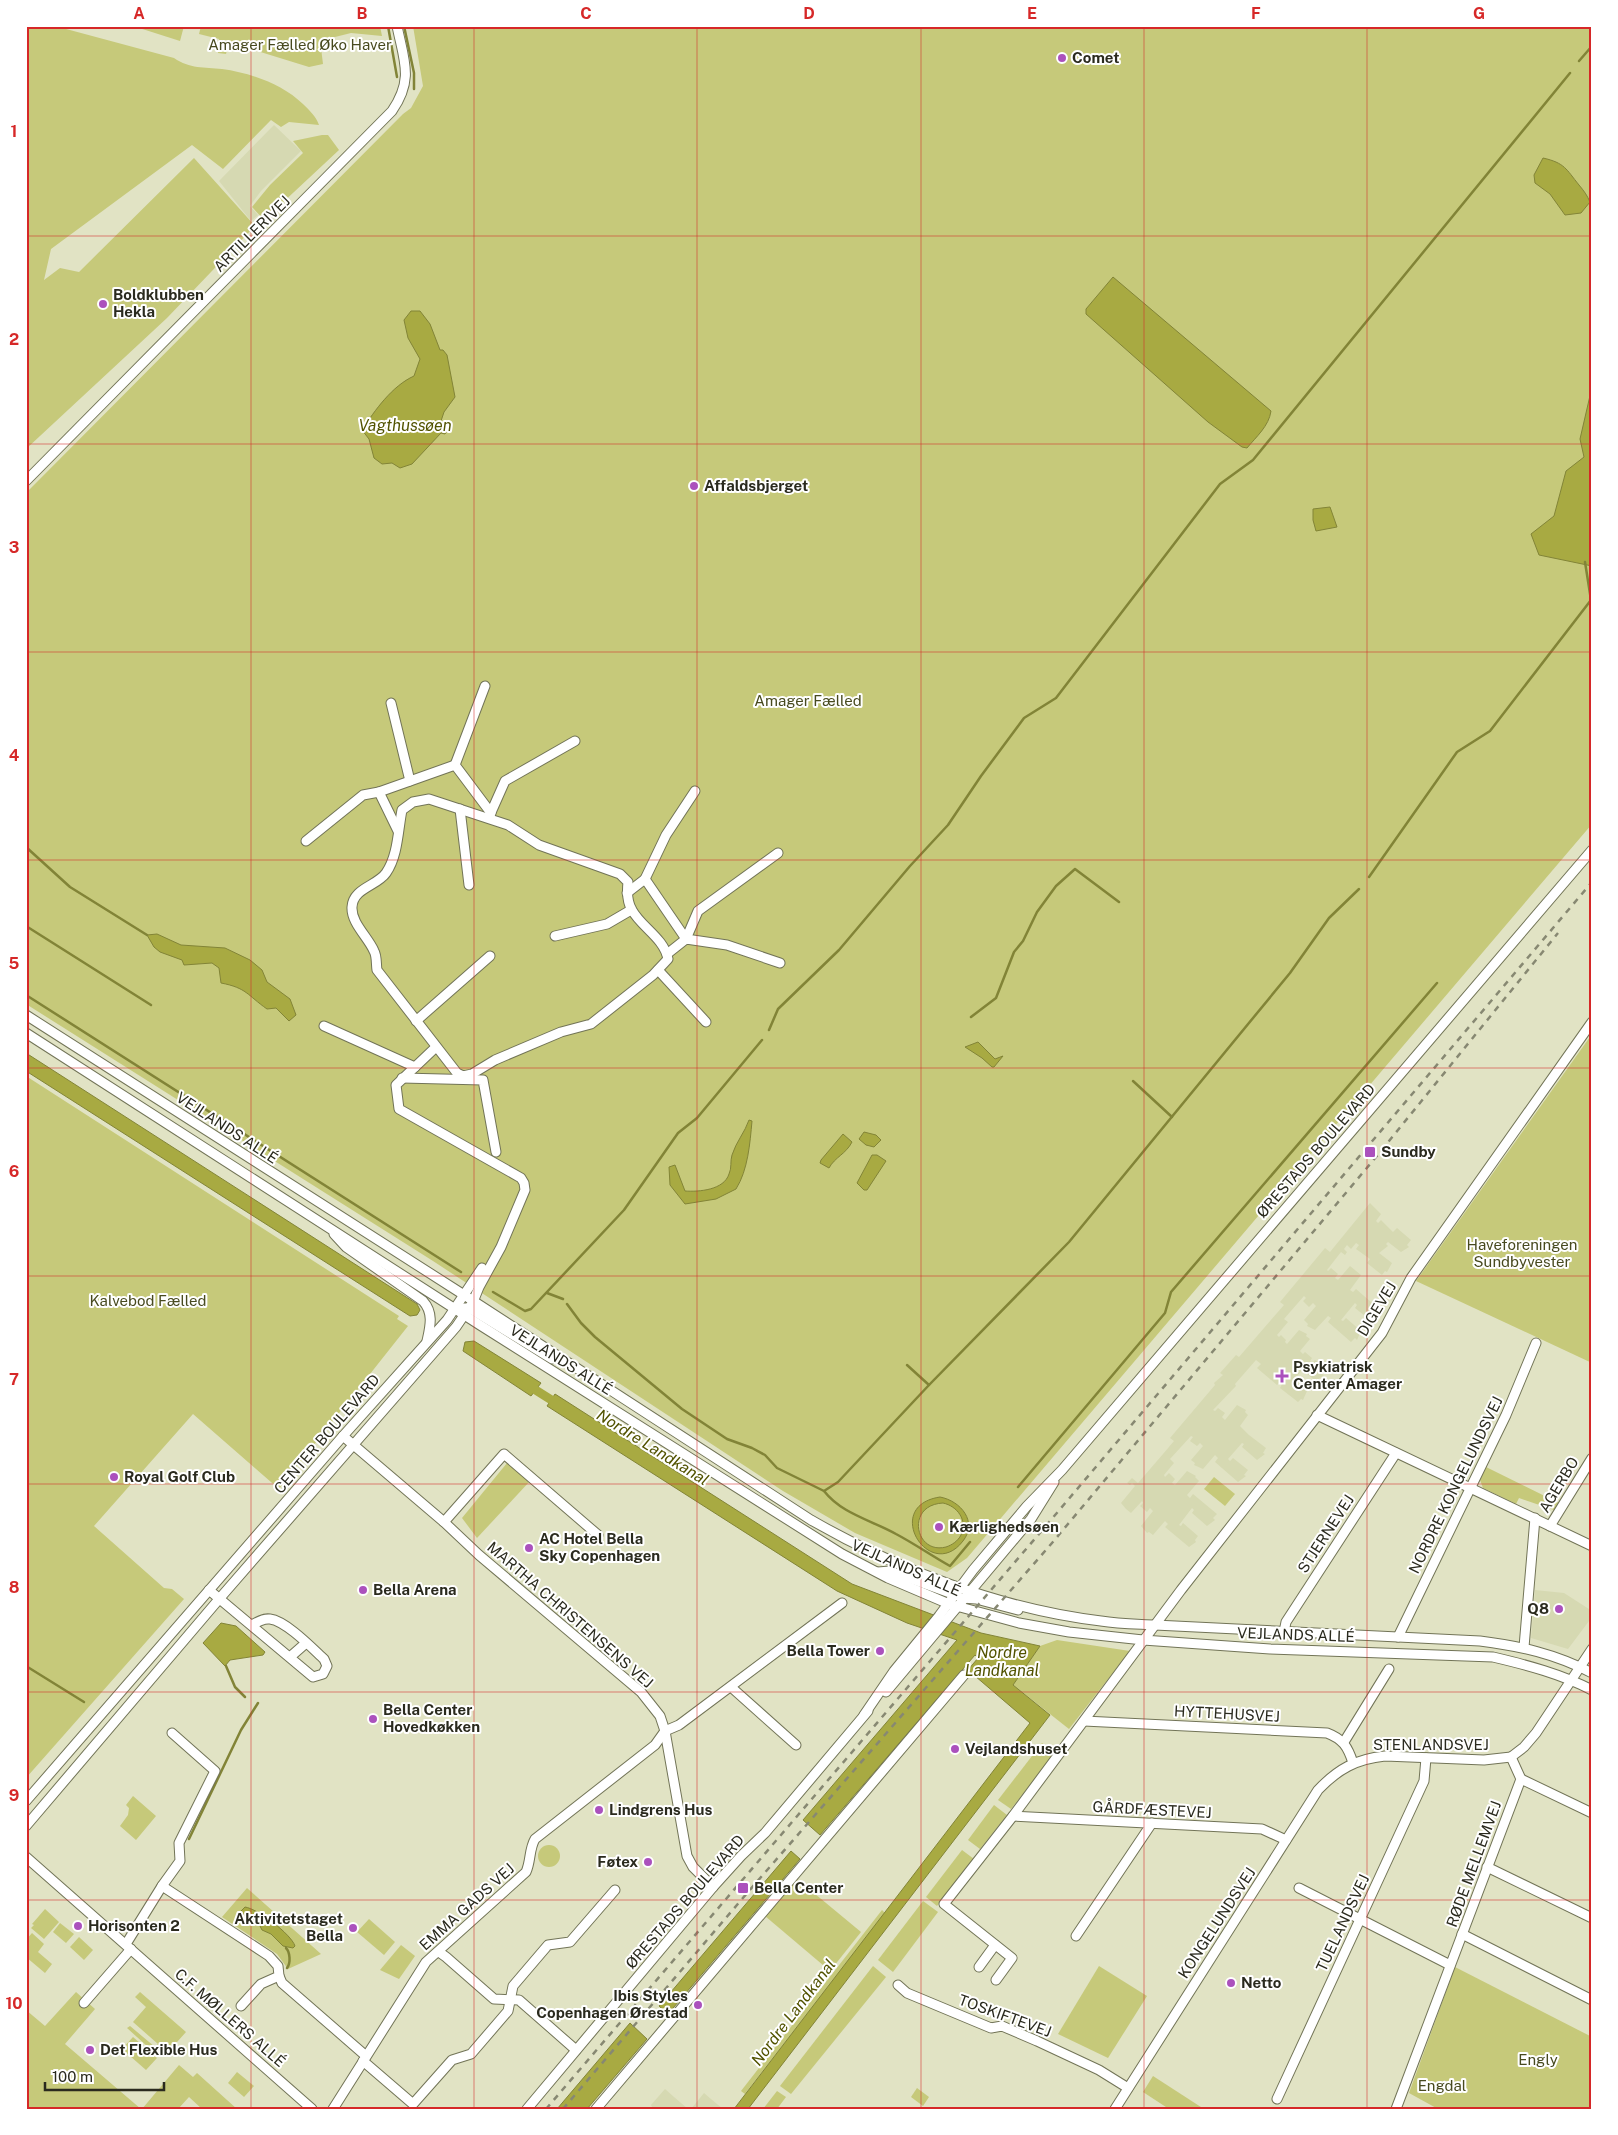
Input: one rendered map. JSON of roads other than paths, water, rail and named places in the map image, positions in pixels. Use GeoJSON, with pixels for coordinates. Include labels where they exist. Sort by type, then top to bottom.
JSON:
{"type":"FeatureCollection","features":[{"type":"Feature","properties":{"kind":"street","name":"ARTILLERIVEJ"},"geometry":{"type":"LineString","coordinates":[[26,482],[392,111],[400,100],[406,82],[397,26]]}},
{"type":"Feature","properties":{"kind":"street"},"geometry":{"type":"LineString","coordinates":[[306,841],[363,795],[379,792],[454,765],[485,686]]}},
{"type":"Feature","properties":{"kind":"street"},"geometry":{"type":"LineString","coordinates":[[392,703],[410,781]]}},
{"type":"Feature","properties":{"kind":"street"},"geometry":{"type":"LineString","coordinates":[[490,816],[505,781],[575,741]]}},
{"type":"Feature","properties":{"kind":"street"},"geometry":{"type":"LineString","coordinates":[[454,765],[490,816]]}},
{"type":"Feature","properties":{"kind":"street"},"geometry":{"type":"LineString","coordinates":[[628,893],[645,879],[666,835],[696,791]]}},
{"type":"Feature","properties":{"kind":"street"},"geometry":{"type":"LineString","coordinates":[[379,792],[398,831]]}},
{"type":"Feature","properties":{"kind":"street"},"geometry":{"type":"LineString","coordinates":[[429,799],[490,816],[508,824],[539,844],[565,856],[620,874],[628,882],[628,893],[632,910],[653,934],[667,954],[668,959],[658,970],[591,1024],[561,1032],[495,1060],[472,1074],[463,1076],[457,1073],[377,970],[375,952],[353,916],[353,900],[357,894],[385,875],[393,860],[402,810],[413,802],[429,799]]}},
{"type":"Feature","properties":{"kind":"street"},"geometry":{"type":"LineString","coordinates":[[460,809],[469,885]]}},
{"type":"Feature","properties":{"kind":"street","name":"ØRESTADS BOULEVARD"},"geometry":{"type":"LineString","coordinates":[[943,1618],[959,1588],[1027,1506],[1062,1470],[1592,850]]}},
{"type":"Feature","properties":{"kind":"street"},"geometry":{"type":"LineString","coordinates":[[667,954],[686,939],[698,911],[778,853]]}},
{"type":"Feature","properties":{"kind":"street"},"geometry":{"type":"LineString","coordinates":[[645,879],[686,939],[727,945],[780,963]]}},
{"type":"Feature","properties":{"kind":"street"},"geometry":{"type":"LineString","coordinates":[[555,936],[607,924],[632,910]]}},
{"type":"Feature","properties":{"kind":"street"},"geometry":{"type":"LineString","coordinates":[[416,1021],[490,956]]}},
{"type":"Feature","properties":{"kind":"street"},"geometry":{"type":"LineString","coordinates":[[658,970],[706,1022]]}},
{"type":"Feature","properties":{"kind":"street","name":"VEJLANDS ALLÉ"},"geometry":{"type":"LineString","coordinates":[[26,1015],[464,1296],[469,1308],[842,1554],[877,1572],[951,1600],[959,1607],[1018,1623],[1060,1631],[1143,1640],[1270,1649],[1493,1657],[1518,1662],[1572,1680],[1592,1690]]}},
{"type":"Feature","properties":{"kind":"street","name":"DIGEVEJ"},"geometry":{"type":"LineString","coordinates":[[995,1945],[944,1904],[1013,1816],[1143,1640],[1382,1333],[1411,1278],[1592,1022]]}},
{"type":"Feature","properties":{"kind":"street"},"geometry":{"type":"LineString","coordinates":[[324,1026],[415,1067]]}},
{"type":"Feature","properties":{"kind":"street","name":"VEJLANDS ALLÉ"},"geometry":{"type":"LineString","coordinates":[[26,1033],[456,1308],[469,1308],[575,1367],[810,1520],[853,1544],[959,1588],[969,1594],[1021,1611],[1029,1608],[1102,1622],[1480,1641],[1524,1647],[1551,1655],[1592,1673]]}},
{"type":"Feature","properties":{"kind":"street"},"geometry":{"type":"LineString","coordinates":[[436,1047],[396,1085],[399,1109],[520,1178],[524,1183],[525,1190],[501,1247],[469,1308]]}},
{"type":"Feature","properties":{"kind":"street"},"geometry":{"type":"LineString","coordinates":[[402,1078],[483,1080],[496,1152]]}},
{"type":"Feature","properties":{"kind":"street"},"geometry":{"type":"LineString","coordinates":[[464,1296],[515,1213]]}},
{"type":"Feature","properties":{"kind":"street","name":"VEJLANDS ALLÉ"},"geometry":{"type":"LineString","coordinates":[[325,1225],[346,1247],[423,1300],[431,1321],[427,1342]]}},
{"type":"Feature","properties":{"kind":"street","name":"CENTER BOULEVARD"},"geometry":{"type":"LineString","coordinates":[[26,1801],[427,1342],[464,1296]]}},
{"type":"Feature","properties":{"kind":"street","name":"CENTER BOULEVARD"},"geometry":{"type":"LineString","coordinates":[[26,1826],[220,1598],[354,1445],[469,1308]]}},
{"type":"Feature","properties":{"kind":"street","name":"NORDRE KONGELUNDSVEJ"},"geometry":{"type":"LineString","coordinates":[[1398,1637],[1471,1488],[1522,1379],[1536,1343]]}},
{"type":"Feature","properties":{"kind":"street"},"geometry":{"type":"LineString","coordinates":[[1317,1416],[1592,1546]]}},
{"type":"Feature","properties":{"kind":"street","name":"MARTHA CHRISTENSENS VEJ"},"geometry":{"type":"LineString","coordinates":[[343,1436],[444,1522],[479,1555],[641,1692],[660,1716],[665,1731],[688,1856],[694,1867],[713,1887]]}},
{"type":"Feature","properties":{"kind":"street","name":"STJERNEVEJ"},"geometry":{"type":"LineString","coordinates":[[1284,1632],[1286,1622],[1396,1453]]}},
{"type":"Feature","properties":{"kind":"street"},"geometry":{"type":"LineString","coordinates":[[444,1522],[504,1454],[598,1535]]}},
{"type":"Feature","properties":{"kind":"street","name":"AGERBO"},"geometry":{"type":"LineString","coordinates":[[1550,1526],[1592,1458]]}},
{"type":"Feature","properties":{"kind":"street","name":"ØRESTADS BOULEVARD"},"geometry":{"type":"LineString","coordinates":[[527,2109],[713,1887],[765,1833],[864,1715],[894,1671],[943,1618],[959,1607],[1040,1508],[1062,1470]]}},
{"type":"Feature","properties":{"kind":"street"},"geometry":{"type":"LineString","coordinates":[[1524,1647],[1535,1518]]}},
{"type":"Feature","properties":{"kind":"street"},"geometry":{"type":"LineString","coordinates":[[209,1590],[313,1677],[323,1674],[327,1666],[324,1659],[282,1623],[270,1619],[259,1621],[252,1625]]}},
{"type":"Feature","properties":{"kind":"street"},"geometry":{"type":"LineString","coordinates":[[951,1600],[969,1594]]}},
{"type":"Feature","properties":{"kind":"street"},"geometry":{"type":"LineString","coordinates":[[665,1731],[679,1726],[842,1603]]}},
{"type":"Feature","properties":{"kind":"street"},"geometry":{"type":"LineString","coordinates":[[290,1657],[306,1643]]}},
{"type":"Feature","properties":{"kind":"street"},"geometry":{"type":"LineString","coordinates":[[1592,1649],[1536,1733],[1524,1747],[1510,1758],[1521,1779],[1592,1813]]}},
{"type":"Feature","properties":{"kind":"street"},"geometry":{"type":"LineString","coordinates":[[1353,1763],[1344,1742],[1389,1669]]}},
{"type":"Feature","properties":{"kind":"street"},"geometry":{"type":"LineString","coordinates":[[596,2109],[964,1675]]}},
{"type":"Feature","properties":{"kind":"street"},"geometry":{"type":"LineString","coordinates":[[731,1687],[796,1745]]}},
{"type":"Feature","properties":{"kind":"street","name":"HYTTEHUSVEJ"},"geometry":{"type":"LineString","coordinates":[[1084,1721],[1327,1733],[1344,1742]]}},
{"type":"Feature","properties":{"kind":"street","name":"EMMA GADS VEJ"},"geometry":{"type":"LineString","coordinates":[[333,2109],[433,1955],[439,1952],[526,1872],[530,1864],[531,1846],[535,1839],[655,1745],[665,1731]]}},
{"type":"Feature","properties":{"kind":"street"},"geometry":{"type":"LineString","coordinates":[[84,2003],[128,1946],[162,1886],[180,1862],[179,1843],[214,1771],[172,1733]]}},
{"type":"Feature","properties":{"kind":"street","name":"STENLANDSVEJ"},"geometry":{"type":"LineString","coordinates":[[1353,1763],[1385,1756],[1484,1760],[1510,1758]]}},
{"type":"Feature","properties":{"kind":"street","name":"TUELANDSVEJ"},"geometry":{"type":"LineString","coordinates":[[1276,2099],[1426,1776],[1426,1758]]}},
{"type":"Feature","properties":{"kind":"street","name":"KONGELUNDSVEJ"},"geometry":{"type":"LineString","coordinates":[[1115,2109],[1318,1790],[1337,1771],[1353,1763]]}},
{"type":"Feature","properties":{"kind":"street","name":"RØDE MELLEMVEJ"},"geometry":{"type":"LineString","coordinates":[[1396,2109],[1521,1779]]}},
{"type":"Feature","properties":{"kind":"street","name":"GÅRDFÆSTEVEJ"},"geometry":{"type":"LineString","coordinates":[[1013,1816],[1262,1829],[1286,1840]]}},
{"type":"Feature","properties":{"kind":"street"},"geometry":{"type":"LineString","coordinates":[[1076,1936],[1152,1823]]}},
{"type":"Feature","properties":{"kind":"street","name":"C.F. MØLLERS ALLÉ"},"geometry":{"type":"LineString","coordinates":[[26,1856],[312,2109]]}},
{"type":"Feature","properties":{"kind":"street"},"geometry":{"type":"LineString","coordinates":[[1487,1867],[1592,1918]]}},
{"type":"Feature","properties":{"kind":"street"},"geometry":{"type":"LineString","coordinates":[[162,1886],[269,1956],[278,1966],[282,1983],[413,2104],[452,2060],[471,2054],[508,2011],[513,1986],[548,1945],[570,1942],[615,1890]]}},
{"type":"Feature","properties":{"kind":"street"},"geometry":{"type":"LineString","coordinates":[[1299,1888],[1450,1965]]}},
{"type":"Feature","properties":{"kind":"street"},"geometry":{"type":"LineString","coordinates":[[1462,1934],[1592,2000]]}},
{"type":"Feature","properties":{"kind":"street"},"geometry":{"type":"LineString","coordinates":[[978,1967],[995,1945],[1012,1958],[996,1980]]}},
{"type":"Feature","properties":{"kind":"street"},"geometry":{"type":"LineString","coordinates":[[439,1952],[494,1999],[519,2000],[576,2050]]}},
{"type":"Feature","properties":{"kind":"street"},"geometry":{"type":"LineString","coordinates":[[241,2006],[262,1984],[279,1976]]}},
{"type":"Feature","properties":{"kind":"street","name":"TOSKIFTEVEJ"},"geometry":{"type":"LineString","coordinates":[[898,1985],[907,1993],[992,2028],[1002,2026],[1037,2041],[1099,2070],[1128,2088]]}},
{"type":"Feature","properties":{"kind":"water"},"geometry":{"type":"Polygon","coordinates":[[[1543,158],[1564,167],[1585,193],[1590,202],[1581,213],[1565,215],[1550,194],[1535,183],[1534,175],[1543,158]]]}},
{"type":"Feature","properties":{"kind":"water"},"geometry":{"type":"Polygon","coordinates":[[[1113,277],[1271,411],[1265,426],[1247,448],[1242,447],[1208,422],[1086,314],[1086,309],[1113,277]]]}},
{"type":"Feature","properties":{"kind":"water","name":"Vagthussøen"},"geometry":{"type":"Polygon","coordinates":[[[411,311],[420,311],[430,324],[440,350],[443,350],[447,355],[455,397],[444,412],[441,421],[447,431],[445,434],[441,433],[412,464],[400,468],[392,463],[382,464],[374,458],[369,439],[362,430],[391,392],[414,376],[420,359],[408,338],[404,320],[411,311]]]}},
{"type":"Feature","properties":{"kind":"water"},"geometry":{"type":"Polygon","coordinates":[[[1592,387],[1592,566],[1539,555],[1531,534],[1554,516],[1566,471],[1584,457],[1580,439],[1592,387]]]}},
{"type":"Feature","properties":{"kind":"water"},"geometry":{"type":"Polygon","coordinates":[[[1330,507],[1337,527],[1316,531],[1313,509],[1330,507]]]}},
{"type":"Feature","properties":{"kind":"water"},"geometry":{"type":"Polygon","coordinates":[[[157,934],[181,945],[225,948],[250,960],[262,970],[267,982],[290,999],[296,1015],[289,1021],[276,1008],[267,1009],[242,990],[221,983],[219,968],[212,963],[184,965],[182,960],[160,952],[154,947],[147,935],[157,934]]]}},
{"type":"Feature","properties":{"kind":"water"},"geometry":{"type":"Polygon","coordinates":[[[978,1042],[995,1059],[1003,1056],[994,1067],[965,1047],[978,1042]]]}},
{"type":"Feature","properties":{"kind":"water"},"geometry":{"type":"Polygon","coordinates":[[[26,1053],[417,1304],[420,1310],[417,1315],[410,1316],[26,1071],[26,1053]]]}},
{"type":"Feature","properties":{"kind":"water"},"geometry":{"type":"Polygon","coordinates":[[[749,1120],[752,1121],[748,1156],[736,1189],[716,1199],[685,1204],[670,1185],[669,1167],[675,1165],[685,1191],[717,1187],[722,1184],[729,1174],[731,1157],[749,1120]]]}},
{"type":"Feature","properties":{"kind":"water"},"geometry":{"type":"Polygon","coordinates":[[[864,1132],[876,1135],[881,1140],[874,1147],[866,1145],[859,1139],[864,1132]]]}},
{"type":"Feature","properties":{"kind":"water"},"geometry":{"type":"Polygon","coordinates":[[[843,1134],[852,1142],[850,1146],[829,1168],[820,1163],[821,1160],[843,1134]]]}},
{"type":"Feature","properties":{"kind":"water"},"geometry":{"type":"Polygon","coordinates":[[[872,1155],[877,1155],[886,1161],[867,1190],[864,1190],[857,1183],[872,1155]]]}},
{"type":"Feature","properties":{"kind":"water"},"geometry":{"type":"Polygon","coordinates":[[[474,1341],[541,1383],[531,1396],[463,1351],[465,1342],[474,1341]]]}},
{"type":"Feature","properties":{"kind":"water","name":"Nordre Landkanal"},"geometry":{"type":"Polygon","coordinates":[[[555,1394],[852,1584],[981,1633],[1040,1646],[1013,1685],[1050,1715],[748,2109],[734,2109],[1030,1723],[968,1670],[978,1658],[975,1655],[820,1835],[803,1820],[957,1640],[907,1623],[837,1591],[547,1406],[555,1394]]]}},
{"type":"Feature","properties":{"kind":"water"},"geometry":{"type":"Polygon","coordinates":[[[940,1497],[955,1503],[965,1513],[969,1527],[967,1534],[963,1541],[950,1552],[937,1554],[926,1548],[917,1538],[913,1526],[914,1514],[923,1503],[940,1497]],[[943,1503],[931,1506],[923,1512],[919,1520],[919,1529],[921,1537],[927,1544],[935,1547],[946,1547],[953,1544],[960,1537],[963,1529],[962,1519],[957,1510],[943,1503]]]}},
{"type":"Feature","properties":{"kind":"water"},"geometry":{"type":"Polygon","coordinates":[[[221,1623],[236,1626],[265,1652],[263,1655],[230,1660],[225,1666],[203,1643],[221,1623]]]}},
{"type":"Feature","properties":{"kind":"water"},"geometry":{"type":"Polygon","coordinates":[[[791,1851],[800,1859],[668,2014],[659,2006],[791,1851]]]}},
{"type":"Feature","properties":{"kind":"water"},"geometry":{"type":"Polygon","coordinates":[[[245,1907],[258,1912],[273,1923],[287,1935],[295,1946],[293,1948],[283,1946],[271,1934],[262,1930],[258,1922],[246,1917],[241,1911],[245,1907]]]}},
{"type":"Feature","properties":{"kind":"water"},"geometry":{"type":"Polygon","coordinates":[[[630,2023],[647,2039],[587,2109],[557,2109],[630,2023]]]}},
{"type":"Feature","properties":{"kind":"waterway"},"geometry":{"type":"LineString","coordinates":[[388,26],[397,77]]}},
{"type":"Feature","properties":{"kind":"waterway"},"geometry":{"type":"LineString","coordinates":[[404,26],[414,73],[414,89]]}},
{"type":"Feature","properties":{"kind":"waterway"},"geometry":{"type":"LineString","coordinates":[[1579,61],[1592,46]]}},
{"type":"Feature","properties":{"kind":"waterway"},"geometry":{"type":"LineString","coordinates":[[769,1030],[778,1009],[839,950],[910,866],[948,825],[1024,718],[1056,698],[1220,484],[1253,460],[1570,73]]}},
{"type":"Feature","properties":{"kind":"waterway"},"geometry":{"type":"LineString","coordinates":[[1369,877],[1457,752],[1490,731],[1591,600],[1585,562]]}},
{"type":"Feature","properties":{"kind":"waterway"},"geometry":{"type":"LineString","coordinates":[[26,847],[70,887],[147,935]]}},
{"type":"Feature","properties":{"kind":"waterway"},"geometry":{"type":"LineString","coordinates":[[971,1017],[996,998],[1014,952],[1023,941],[1037,912],[1056,886],[1075,869],[1119,902]]}},
{"type":"Feature","properties":{"kind":"waterway"},"geometry":{"type":"LineString","coordinates":[[567,1304],[581,1323],[595,1337],[682,1409],[727,1439],[765,1455],[777,1468],[824,1491],[838,1482],[929,1385],[1069,1242],[1290,973],[1329,918],[1359,889]]}},
{"type":"Feature","properties":{"kind":"waterway"},"geometry":{"type":"LineString","coordinates":[[26,926],[151,1005]]}},
{"type":"Feature","properties":{"kind":"waterway"},"geometry":{"type":"LineString","coordinates":[[1018,1487],[1165,1313],[1171,1292],[1437,983]]}},
{"type":"Feature","properties":{"kind":"waterway"},"geometry":{"type":"LineString","coordinates":[[26,995],[461,1272]]}},
{"type":"Feature","properties":{"kind":"waterway"},"geometry":{"type":"LineString","coordinates":[[493,1292],[525,1311],[531,1309],[624,1210],[678,1133],[697,1118],[762,1040]]}},
{"type":"Feature","properties":{"kind":"waterway"},"geometry":{"type":"LineString","coordinates":[[1133,1081],[1172,1117]]}},
{"type":"Feature","properties":{"kind":"waterway"},"geometry":{"type":"LineString","coordinates":[[547,1293],[563,1299]]}},
{"type":"Feature","properties":{"kind":"waterway"},"geometry":{"type":"LineString","coordinates":[[907,1365],[929,1385]]}},
{"type":"Feature","properties":{"kind":"waterway","name":"Nordre Landkanal"},"geometry":{"type":"LineString","coordinates":[[526,1384],[561,1406]]}},
{"type":"Feature","properties":{"kind":"waterway"},"geometry":{"type":"LineString","coordinates":[[824,1491],[831,1499],[848,1511],[896,1534],[950,1566],[970,1542]]}},
{"type":"Feature","properties":{"kind":"waterway"},"geometry":{"type":"LineString","coordinates":[[26,1666],[84,1702]]}},
{"type":"Feature","properties":{"kind":"waterway"},"geometry":{"type":"LineString","coordinates":[[226,1666],[235,1687],[245,1697]]}},
{"type":"Feature","properties":{"kind":"waterway"},"geometry":{"type":"LineString","coordinates":[[189,1839],[241,1730],[258,1703]]}},
{"type":"Feature","properties":{"kind":"waterway"},"geometry":{"type":"LineString","coordinates":[[286,1948],[290,1958],[287,1968]]}},
{"type":"Feature","properties":{"kind":"railway"},"geometry":{"type":"LineString","coordinates":[[546,2109],[1039,1534],[1592,882]]}},
{"type":"Feature","properties":{"kind":"railway"},"geometry":{"type":"LineString","coordinates":[[563,2109],[748,1892],[1052,1543],[1376,1157],[1558,933]]}},
{"type":"Feature","properties":{"kind":"place","name":"Comet"},"geometry":{"type":"Point","coordinates":[1062,58]}},
{"type":"Feature","properties":{"kind":"place","name":"Boldklubben Hekla"},"geometry":{"type":"Point","coordinates":[103,304]}},
{"type":"Feature","properties":{"kind":"place","name":"Affaldsbjerget"},"geometry":{"type":"Point","coordinates":[694,486]}},
{"type":"Feature","properties":{"kind":"place","name":"Sundby"},"geometry":{"type":"Point","coordinates":[1370,1152]}},
{"type":"Feature","properties":{"kind":"place","name":"Psykiatrisk Center Amager"},"geometry":{"type":"Point","coordinates":[1282,1376]}},
{"type":"Feature","properties":{"kind":"place","name":"Royal Golf Club"},"geometry":{"type":"Point","coordinates":[114,1477]}},
{"type":"Feature","properties":{"kind":"place","name":"Kærlighedsøen"},"geometry":{"type":"Point","coordinates":[939,1527]}},
{"type":"Feature","properties":{"kind":"place","name":"AC Hotel Bella Sky Copenhagen"},"geometry":{"type":"Point","coordinates":[529,1548]}},
{"type":"Feature","properties":{"kind":"place","name":"Bella Arena"},"geometry":{"type":"Point","coordinates":[363,1590]}},
{"type":"Feature","properties":{"kind":"place","name":"Q8"},"geometry":{"type":"Point","coordinates":[1559,1609]}},
{"type":"Feature","properties":{"kind":"place","name":"Bella Tower"},"geometry":{"type":"Point","coordinates":[880,1651]}},
{"type":"Feature","properties":{"kind":"place","name":"Bella Center Hovedkøkken"},"geometry":{"type":"Point","coordinates":[373,1719]}},
{"type":"Feature","properties":{"kind":"place","name":"Vejlandshuset"},"geometry":{"type":"Point","coordinates":[955,1749]}},
{"type":"Feature","properties":{"kind":"place","name":"Lindgrens Hus"},"geometry":{"type":"Point","coordinates":[599,1810]}},
{"type":"Feature","properties":{"kind":"place","name":"Føtex"},"geometry":{"type":"Point","coordinates":[648,1862]}},
{"type":"Feature","properties":{"kind":"place","name":"Bella Center"},"geometry":{"type":"Point","coordinates":[743,1888]}},
{"type":"Feature","properties":{"kind":"place","name":"Horisonten 2"},"geometry":{"type":"Point","coordinates":[78,1926]}},
{"type":"Feature","properties":{"kind":"place","name":"Aktivitetstaget Bella"},"geometry":{"type":"Point","coordinates":[353,1928]}},
{"type":"Feature","properties":{"kind":"place","name":"Netto"},"geometry":{"type":"Point","coordinates":[1231,1983]}},
{"type":"Feature","properties":{"kind":"place","name":"Ibis Styles Copenhagen Ørestad"},"geometry":{"type":"Point","coordinates":[698,2005]}},
{"type":"Feature","properties":{"kind":"place","name":"Det Flexible Hus"},"geometry":{"type":"Point","coordinates":[90,2050]}},
{"type":"Feature","properties":{"kind":"park label","name":"Amager Fælled Øko Haver"},"geometry":{"type":"Point","coordinates":[300,45]}},
{"type":"Feature","properties":{"kind":"park label","name":"Amager Fælled"},"geometry":{"type":"Point","coordinates":[808,701]}},
{"type":"Feature","properties":{"kind":"park label","name":"Haveforeningen Sundbyvester"},"geometry":{"type":"Point","coordinates":[1522,1254]}},
{"type":"Feature","properties":{"kind":"park label","name":"Kalvebod Fælled"},"geometry":{"type":"Point","coordinates":[148,1301]}},
{"type":"Feature","properties":{"kind":"park label","name":"Engly"},"geometry":{"type":"Point","coordinates":[1538,2060]}},
{"type":"Feature","properties":{"kind":"park label","name":"Engdal"},"geometry":{"type":"Point","coordinates":[1442,2086]}}]}
